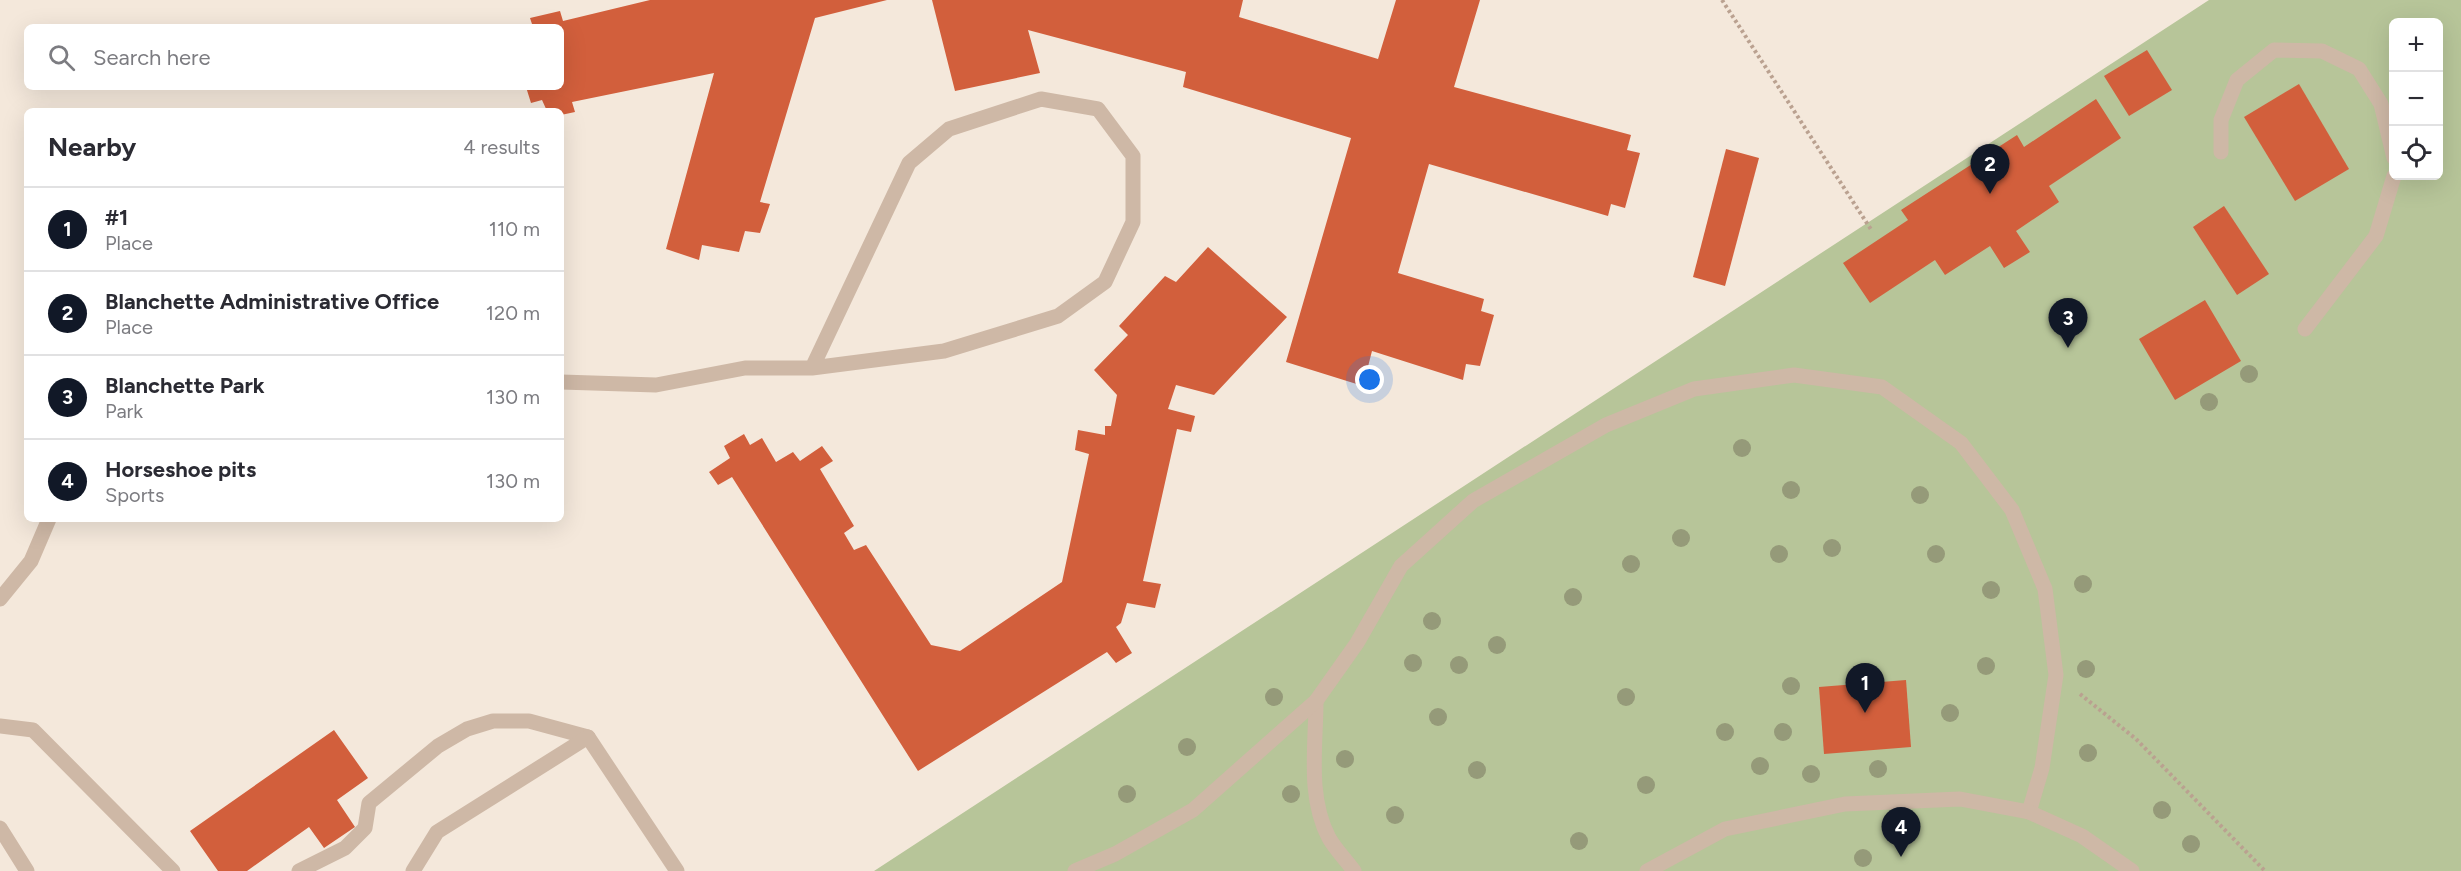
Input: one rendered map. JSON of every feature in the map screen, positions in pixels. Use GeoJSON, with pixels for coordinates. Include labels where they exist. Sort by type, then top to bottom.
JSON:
{"type":"FeatureCollection","features":[{"type":"Feature","properties":{"kind":"street"},"geometry":{"type":"LineString","coordinates":[[2221,152],[2221,120],[2237,80],[2274,50],[2322,51],[2359,69],[2381,104],[2389,137]]}},
{"type":"Feature","properties":{"kind":"street"},"geometry":{"type":"LineString","coordinates":[[564,382],[656,386],[745,368],[812,368],[944,351],[1058,316],[1105,282],[1133,222],[1133,156],[1098,109],[1041,99],[949,129],[909,163],[812,368]]}},
{"type":"Feature","properties":{"kind":"street"},"geometry":{"type":"LineString","coordinates":[[2305,329],[2376,236],[2393,180]]}},
{"type":"Feature","properties":{"kind":"street"},"geometry":{"type":"LineString","coordinates":[[1075,871],[1115,854],[1193,810],[1316,701],[1357,643],[1401,566],[1473,501],[1606,425],[1694,389],[1794,375],[1882,387],[1962,443],[2012,510],[2045,589],[2056,675],[2043,768],[2029,813]]}},
{"type":"Feature","properties":{"kind":"street"},"geometry":{"type":"LineString","coordinates":[[0,599],[31,561],[48,522]]}},
{"type":"Feature","properties":{"kind":"street"},"geometry":{"type":"LineString","coordinates":[[1316,701],[1316,797],[1320,818],[1329,838],[1354,871]]}},
{"type":"Feature","properties":{"kind":"street"},"geometry":{"type":"LineString","coordinates":[[299,871],[345,848],[365,828],[369,803],[438,746],[467,729],[492,721],[529,721],[588,737],[677,871]]}},
{"type":"Feature","properties":{"kind":"street"},"geometry":{"type":"LineString","coordinates":[[0,726],[33,730],[173,871]]}},
{"type":"Feature","properties":{"kind":"street"},"geometry":{"type":"LineString","coordinates":[[413,871],[436,832],[588,737]]}},
{"type":"Feature","properties":{"kind":"street"},"geometry":{"type":"LineString","coordinates":[[1647,871],[1725,829],[1845,804],[1960,800],[2029,813],[2082,836],[2132,871]]}},
{"type":"Feature","properties":{"kind":"street"},"geometry":{"type":"LineString","coordinates":[[0,828],[27,871]]}},
{"type":"Feature","properties":{"kind":"path"},"geometry":{"type":"LineString","coordinates":[[1722,0],[1872,231]]}},
{"type":"Feature","properties":{"kind":"path"},"geometry":{"type":"LineString","coordinates":[[2056,675],[2136,739],[2265,871]]}},
{"type":"Feature","properties":{"kind":"green space"},"geometry":{"type":"Polygon","coordinates":[[[2209,0],[2461,0],[2461,871],[874,871],[2209,0]]]}},
{"type":"Feature","properties":{"kind":"building"},"geometry":{"type":"Polygon","coordinates":[[[650,0],[887,0],[815,18],[760,202],[770,204],[760,233],[745,231],[739,252],[702,245],[699,260],[666,249],[714,73],[572,102],[575,112],[564,114],[564,108],[546,108],[542,100],[531,103],[527,90],[564,90],[564,24],[532,24],[530,18],[560,11],[563,21],[650,0]]]}},
{"type":"Feature","properties":{"kind":"building"},"geometry":{"type":"Polygon","coordinates":[[[932,0],[1243,0],[1239,17],[1378,59],[1396,0],[1480,0],[1454,87],[1631,135],[1627,150],[1640,153],[1625,208],[1611,204],[1608,216],[1429,164],[1398,273],[1484,299],[1481,311],[1494,315],[1480,366],[1466,364],[1463,380],[1372,351],[1363,386],[1286,362],[1351,138],[1183,87],[1186,72],[1028,30],[1040,73],[955,91],[932,0]]]}},
{"type":"Feature","properties":{"kind":"building"},"geometry":{"type":"Polygon","coordinates":[[[2147,50],[2172,90],[2129,116],[2104,76],[2147,50]]]}},
{"type":"Feature","properties":{"kind":"building"},"geometry":{"type":"Polygon","coordinates":[[[2299,84],[2349,169],[2295,201],[2244,117],[2299,84]]]}},
{"type":"Feature","properties":{"kind":"building"},"geometry":{"type":"Polygon","coordinates":[[[2096,99],[2121,138],[2049,186],[2059,202],[2016,231],[2030,252],[2004,268],[1990,246],[1945,275],[1935,260],[1870,303],[1843,263],[1908,220],[1901,210],[2017,135],[2024,147],[2096,99]]]}},
{"type":"Feature","properties":{"kind":"building"},"geometry":{"type":"Polygon","coordinates":[[[1726,149],[1759,158],[1725,286],[1693,277],[1726,149]]]}},
{"type":"Feature","properties":{"kind":"building"},"geometry":{"type":"Polygon","coordinates":[[[2224,206],[2269,274],[2237,295],[2193,227],[2224,206]]]}},
{"type":"Feature","properties":{"kind":"building"},"geometry":{"type":"Polygon","coordinates":[[[1208,247],[1287,317],[1214,395],[1176,385],[1168,409],[1195,416],[1191,432],[1177,429],[1143,581],[1161,584],[1155,608],[1127,603],[1121,623],[1116,627],[1132,653],[1116,663],[1107,652],[918,771],[732,477],[718,485],[709,472],[730,458],[724,446],[744,434],[750,445],[762,438],[776,462],[793,452],[800,461],[822,446],[833,461],[820,469],[854,526],[844,533],[854,550],[866,545],[931,645],[960,651],[1062,582],[1089,454],[1075,450],[1078,430],[1105,435],[1105,426],[1111,426],[1117,395],[1094,370],[1128,335],[1119,326],[1165,276],[1176,282],[1208,247]]]}},
{"type":"Feature","properties":{"kind":"building"},"geometry":{"type":"Polygon","coordinates":[[[2205,300],[2241,361],[2175,400],[2139,339],[2205,300]]]}},
{"type":"Feature","properties":{"kind":"building"},"geometry":{"type":"Polygon","coordinates":[[[1906,680],[1911,747],[1824,754],[1819,687],[1906,680]]]}},
{"type":"Feature","properties":{"kind":"building"},"geometry":{"type":"Polygon","coordinates":[[[334,730],[368,778],[337,800],[355,827],[324,848],[309,827],[247,871],[218,871],[190,831],[334,730]]]}},
{"type":"Feature","properties":{"kind":"place","name":"Blanchette Administrative Office"},"geometry":{"type":"Point","coordinates":[1990,194]}},
{"type":"Feature","properties":{"kind":"place","name":"Blanchette Park"},"geometry":{"type":"Point","coordinates":[2068,348]}},
{"type":"Feature","properties":{"kind":"place","name":"#1"},"geometry":{"type":"Point","coordinates":[1865,713]}},
{"type":"Feature","properties":{"kind":"place","name":"Horseshoe pits"},"geometry":{"type":"Point","coordinates":[1901,857]}}]}
